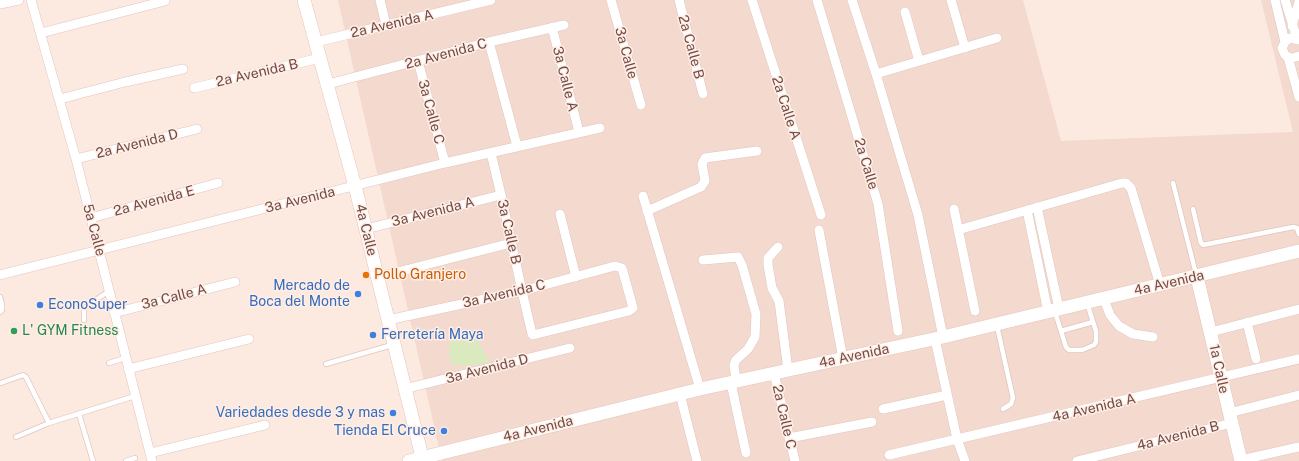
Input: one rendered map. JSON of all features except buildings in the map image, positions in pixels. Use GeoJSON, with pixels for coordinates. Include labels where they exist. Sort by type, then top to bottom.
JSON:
{"type":"FeatureCollection","features":[{"type":"Feature","properties":{"kind":"main road","name":"4a Calle"},"geometry":{"type":"LineString","coordinates":[[304,0],[355,186],[422,459]]}},
{"type":"Feature","properties":{"kind":"main road","name":"4a Avenida"},"geometry":{"type":"LineString","coordinates":[[409,461],[700,389],[939,338],[1299,251]]}},
{"type":"Feature","properties":{"kind":"main road","name":"1a Calle"},"geometry":{"type":"LineString","coordinates":[[1197,276],[1241,461]]}},
{"type":"Feature","properties":{"kind":"street"},"geometry":{"type":"LineString","coordinates":[[0,4],[19,0]]}},
{"type":"Feature","properties":{"kind":"street","name":"5a Calle"},"geometry":{"type":"LineString","coordinates":[[31,0],[76,159],[151,457]]}},
{"type":"Feature","properties":{"kind":"street"},"geometry":{"type":"LineString","coordinates":[[380,0],[386,25]]}},
{"type":"Feature","properties":{"kind":"street","name":"2a Avenida A"},"geometry":{"type":"LineString","coordinates":[[316,42],[386,25],[453,4],[491,0]]}},
{"type":"Feature","properties":{"kind":"street","name":"3a Calle"},"geometry":{"type":"LineString","coordinates":[[612,0],[641,105]]}},
{"type":"Feature","properties":{"kind":"street","name":"2a Calle B"},"geometry":{"type":"LineString","coordinates":[[679,0],[703,94]]}},
{"type":"Feature","properties":{"kind":"street","name":"2a Calle A"},"geometry":{"type":"LineString","coordinates":[[752,0],[821,215]]}},
{"type":"Feature","properties":{"kind":"street","name":"2a Calle"},"geometry":{"type":"LineString","coordinates":[[818,0],[878,204],[898,331]]}},
{"type":"Feature","properties":{"kind":"street"},"geometry":{"type":"LineString","coordinates":[[852,0],[876,74],[918,215],[947,395],[956,439],[965,461]]}},
{"type":"Feature","properties":{"kind":"street"},"geometry":{"type":"LineString","coordinates":[[951,0],[965,48]]}},
{"type":"Feature","properties":{"kind":"street"},"geometry":{"type":"LineString","coordinates":[[1275,0],[1285,42],[1283,51],[1288,57],[1299,97]]}},
{"type":"Feature","properties":{"kind":"street"},"geometry":{"type":"LineString","coordinates":[[1285,0],[1292,27],[1298,39]]}},
{"type":"Feature","properties":{"kind":"street"},"geometry":{"type":"LineString","coordinates":[[41,33],[165,1]]}},
{"type":"Feature","properties":{"kind":"street"},"geometry":{"type":"LineString","coordinates":[[1292,27],[1299,2]]}},
{"type":"Feature","properties":{"kind":"street"},"geometry":{"type":"LineString","coordinates":[[905,12],[919,61]]}},
{"type":"Feature","properties":{"kind":"street","name":"2a Avenida C"},"geometry":{"type":"LineString","coordinates":[[328,84],[488,42],[564,25]]}},
{"type":"Feature","properties":{"kind":"street","name":"3a Calle A"},"geometry":{"type":"LineString","coordinates":[[552,27],[579,132]]}},
{"type":"Feature","properties":{"kind":"street"},"geometry":{"type":"LineString","coordinates":[[876,74],[997,38]]}},
{"type":"Feature","properties":{"kind":"street"},"geometry":{"type":"LineString","coordinates":[[1285,42],[1290,38],[1298,39]]}},
{"type":"Feature","properties":{"kind":"street"},"geometry":{"type":"LineString","coordinates":[[488,42],[517,146]]}},
{"type":"Feature","properties":{"kind":"street"},"geometry":{"type":"LineString","coordinates":[[1288,57],[1292,58],[1299,56]]}},
{"type":"Feature","properties":{"kind":"street","name":"2a Avenida B"},"geometry":{"type":"LineString","coordinates":[[194,88],[320,58]]}},
{"type":"Feature","properties":{"kind":"street","name":"3a Calle C"},"geometry":{"type":"LineString","coordinates":[[418,61],[444,163]]}},
{"type":"Feature","properties":{"kind":"street"},"geometry":{"type":"LineString","coordinates":[[60,99],[183,69]]}},
{"type":"Feature","properties":{"kind":"street","name":"3a Avenida"},"geometry":{"type":"LineString","coordinates":[[0,275],[444,163],[600,128]]}},
{"type":"Feature","properties":{"kind":"street","name":"2a Avenida D"},"geometry":{"type":"LineString","coordinates":[[76,159],[198,129]]}},
{"type":"Feature","properties":{"kind":"street"},"geometry":{"type":"LineString","coordinates":[[647,211],[701,187],[705,182],[702,164],[706,158],[757,151]]}},
{"type":"Feature","properties":{"kind":"street","name":"3a Calle B"},"geometry":{"type":"LineString","coordinates":[[490,153],[533,335]]}},
{"type":"Feature","properties":{"kind":"street"},"geometry":{"type":"LineString","coordinates":[[958,230],[1126,183],[1131,188],[1160,285]]}},
{"type":"Feature","properties":{"kind":"street","name":"2a Avenida E"},"geometry":{"type":"LineString","coordinates":[[91,218],[218,184]]}},
{"type":"Feature","properties":{"kind":"street","name":"3a Avenida A"},"geometry":{"type":"LineString","coordinates":[[366,229],[500,195]]}},
{"type":"Feature","properties":{"kind":"street"},"geometry":{"type":"LineString","coordinates":[[643,196],[700,389]]}},
{"type":"Feature","properties":{"kind":"street"},"geometry":{"type":"LineString","coordinates":[[1037,207],[1054,311]]}},
{"type":"Feature","properties":{"kind":"street"},"geometry":{"type":"LineString","coordinates":[[954,209],[975,311]]}},
{"type":"Feature","properties":{"kind":"street"},"geometry":{"type":"LineString","coordinates":[[1027,210],[1054,311]]}},
{"type":"Feature","properties":{"kind":"street"},"geometry":{"type":"LineString","coordinates":[[560,214],[576,277]]}},
{"type":"Feature","properties":{"kind":"street"},"geometry":{"type":"LineString","coordinates":[[819,230],[843,359]]}},
{"type":"Feature","properties":{"kind":"street"},"geometry":{"type":"LineString","coordinates":[[378,277],[511,243]]}},
{"type":"Feature","properties":{"kind":"street"},"geometry":{"type":"LineString","coordinates":[[778,247],[768,258],[768,266],[772,288],[779,301],[788,370]]}},
{"type":"Feature","properties":{"kind":"street"},"geometry":{"type":"LineString","coordinates":[[703,260],[738,257],[742,265],[756,314],[755,337],[748,349],[736,360],[734,365],[733,382],[746,453]]}},
{"type":"Feature","properties":{"kind":"street","name":"3a Avenida C"},"geometry":{"type":"LineString","coordinates":[[388,320],[522,291],[619,266]]}},
{"type":"Feature","properties":{"kind":"street","name":"3a Avenida D"},"geometry":{"type":"LineString","coordinates":[[533,335],[629,311],[633,308],[622,268],[619,266]]}},
{"type":"Feature","properties":{"kind":"street","name":"3a Calle A"},"geometry":{"type":"LineString","coordinates":[[114,312],[235,282]]}},
{"type":"Feature","properties":{"kind":"street"},"geometry":{"type":"LineString","coordinates":[[1104,299],[1110,315],[1119,326],[1133,334],[1153,337]]}},
{"type":"Feature","properties":{"kind":"street"},"geometry":{"type":"LineString","coordinates":[[1211,332],[1299,309]]}},
{"type":"Feature","properties":{"kind":"street"},"geometry":{"type":"LineString","coordinates":[[1247,322],[1256,359]]}},
{"type":"Feature","properties":{"kind":"street"},"geometry":{"type":"LineString","coordinates":[[128,369],[249,339]]}},
{"type":"Feature","properties":{"kind":"street","name":"3a Avenida D"},"geometry":{"type":"LineString","coordinates":[[404,389],[570,348]]}},
{"type":"Feature","properties":{"kind":"street","name":"4a Avenida A"},"geometry":{"type":"LineString","coordinates":[[890,455],[1299,359]]}},
{"type":"Feature","properties":{"kind":"street","name":"2a Calle C"},"geometry":{"type":"LineString","coordinates":[[774,373],[795,461]]}},
{"type":"Feature","properties":{"kind":"street"},"geometry":{"type":"LineString","coordinates":[[680,394],[697,461]]}},
{"type":"Feature","properties":{"kind":"street"},"geometry":{"type":"LineString","coordinates":[[883,409],[947,395]]}},
{"type":"Feature","properties":{"kind":"street","name":"4a Avenida B"},"geometry":{"type":"LineString","coordinates":[[1077,461],[1230,418],[1299,395]]}},
{"type":"Feature","properties":{"kind":"street"},"geometry":{"type":"LineString","coordinates":[[789,438],[872,422]]}},
{"type":"Feature","properties":{"kind":"street"},"geometry":{"type":"LineString","coordinates":[[151,457],[265,425]]}},
{"type":"Feature","properties":{"kind":"street"},"geometry":{"type":"LineString","coordinates":[[1241,461],[1299,447]]}},
{"type":"Feature","properties":{"kind":"lane"},"geometry":{"type":"LineString","coordinates":[[1173,183],[1197,276]]}},
{"type":"Feature","properties":{"kind":"lane"},"geometry":{"type":"LineString","coordinates":[[1193,209],[1201,243],[1203,245],[1293,227],[1297,228],[1299,234]]}},
{"type":"Feature","properties":{"kind":"lane"},"geometry":{"type":"LineString","coordinates":[[84,320],[84,308],[109,291]]}},
{"type":"Feature","properties":{"kind":"lane"},"geometry":{"type":"LineString","coordinates":[[0,297],[2,310],[0,312]]}},
{"type":"Feature","properties":{"kind":"lane"},"geometry":{"type":"LineString","coordinates":[[1054,311],[1064,342],[1069,350],[1082,350],[1094,345],[1096,342],[1093,322],[1087,303]]}},
{"type":"Feature","properties":{"kind":"lane"},"geometry":{"type":"LineString","coordinates":[[1061,331],[1093,322]]}},
{"type":"Feature","properties":{"kind":"lane"},"geometry":{"type":"LineString","coordinates":[[997,324],[1013,398],[1011,404],[1003,409]]}},
{"type":"Feature","properties":{"kind":"lane"},"geometry":{"type":"LineString","coordinates":[[326,364],[394,344]]}},
{"type":"Feature","properties":{"kind":"lane"},"geometry":{"type":"LineString","coordinates":[[109,363],[125,358]]}},
{"type":"Feature","properties":{"kind":"lane"},"geometry":{"type":"LineString","coordinates":[[1,382],[22,375],[26,377],[49,424]]}},
{"type":"Feature","properties":{"kind":"lane"},"geometry":{"type":"LineString","coordinates":[[16,437],[49,424],[135,396]]}},
{"type":"Feature","properties":{"kind":"lane"},"geometry":{"type":"LineString","coordinates":[[79,414],[93,461]]}},
{"type":"Feature","properties":{"kind":"lane"},"geometry":{"type":"LineString","coordinates":[[126,461],[135,458]]}},
{"type":"Feature","properties":{"kind":"shaded area"},"geometry":{"type":"Polygon","coordinates":[[[338,0],[1023,0],[1061,141],[1293,132],[1261,0],[1299,0],[1299,461],[442,461],[338,0]]]}},
{"type":"Feature","properties":{"kind":"green space"},"geometry":{"type":"Polygon","coordinates":[[[457,332],[477,339],[490,363],[464,366],[452,364],[449,356],[450,339],[457,332]]]}},
{"type":"Feature","properties":{"kind":"place","name":"Pollo Granjero"},"geometry":{"type":"Point","coordinates":[366,275]}},
{"type":"Feature","properties":{"kind":"place","name":"Mercado de Boca del Monte"},"geometry":{"type":"Point","coordinates":[358,294]}},
{"type":"Feature","properties":{"kind":"place","name":"EconoSuper"},"geometry":{"type":"Point","coordinates":[40,305]}},
{"type":"Feature","properties":{"kind":"place","name":"L' GYM Fitness"},"geometry":{"type":"Point","coordinates":[14,331]}},
{"type":"Feature","properties":{"kind":"place","name":"Ferretería Maya"},"geometry":{"type":"Point","coordinates":[373,335]}},
{"type":"Feature","properties":{"kind":"place","name":"Variedades desde 3 y mas"},"geometry":{"type":"Point","coordinates":[393,413]}},
{"type":"Feature","properties":{"kind":"place","name":"Tienda El Cruce"},"geometry":{"type":"Point","coordinates":[444,431]}}]}
